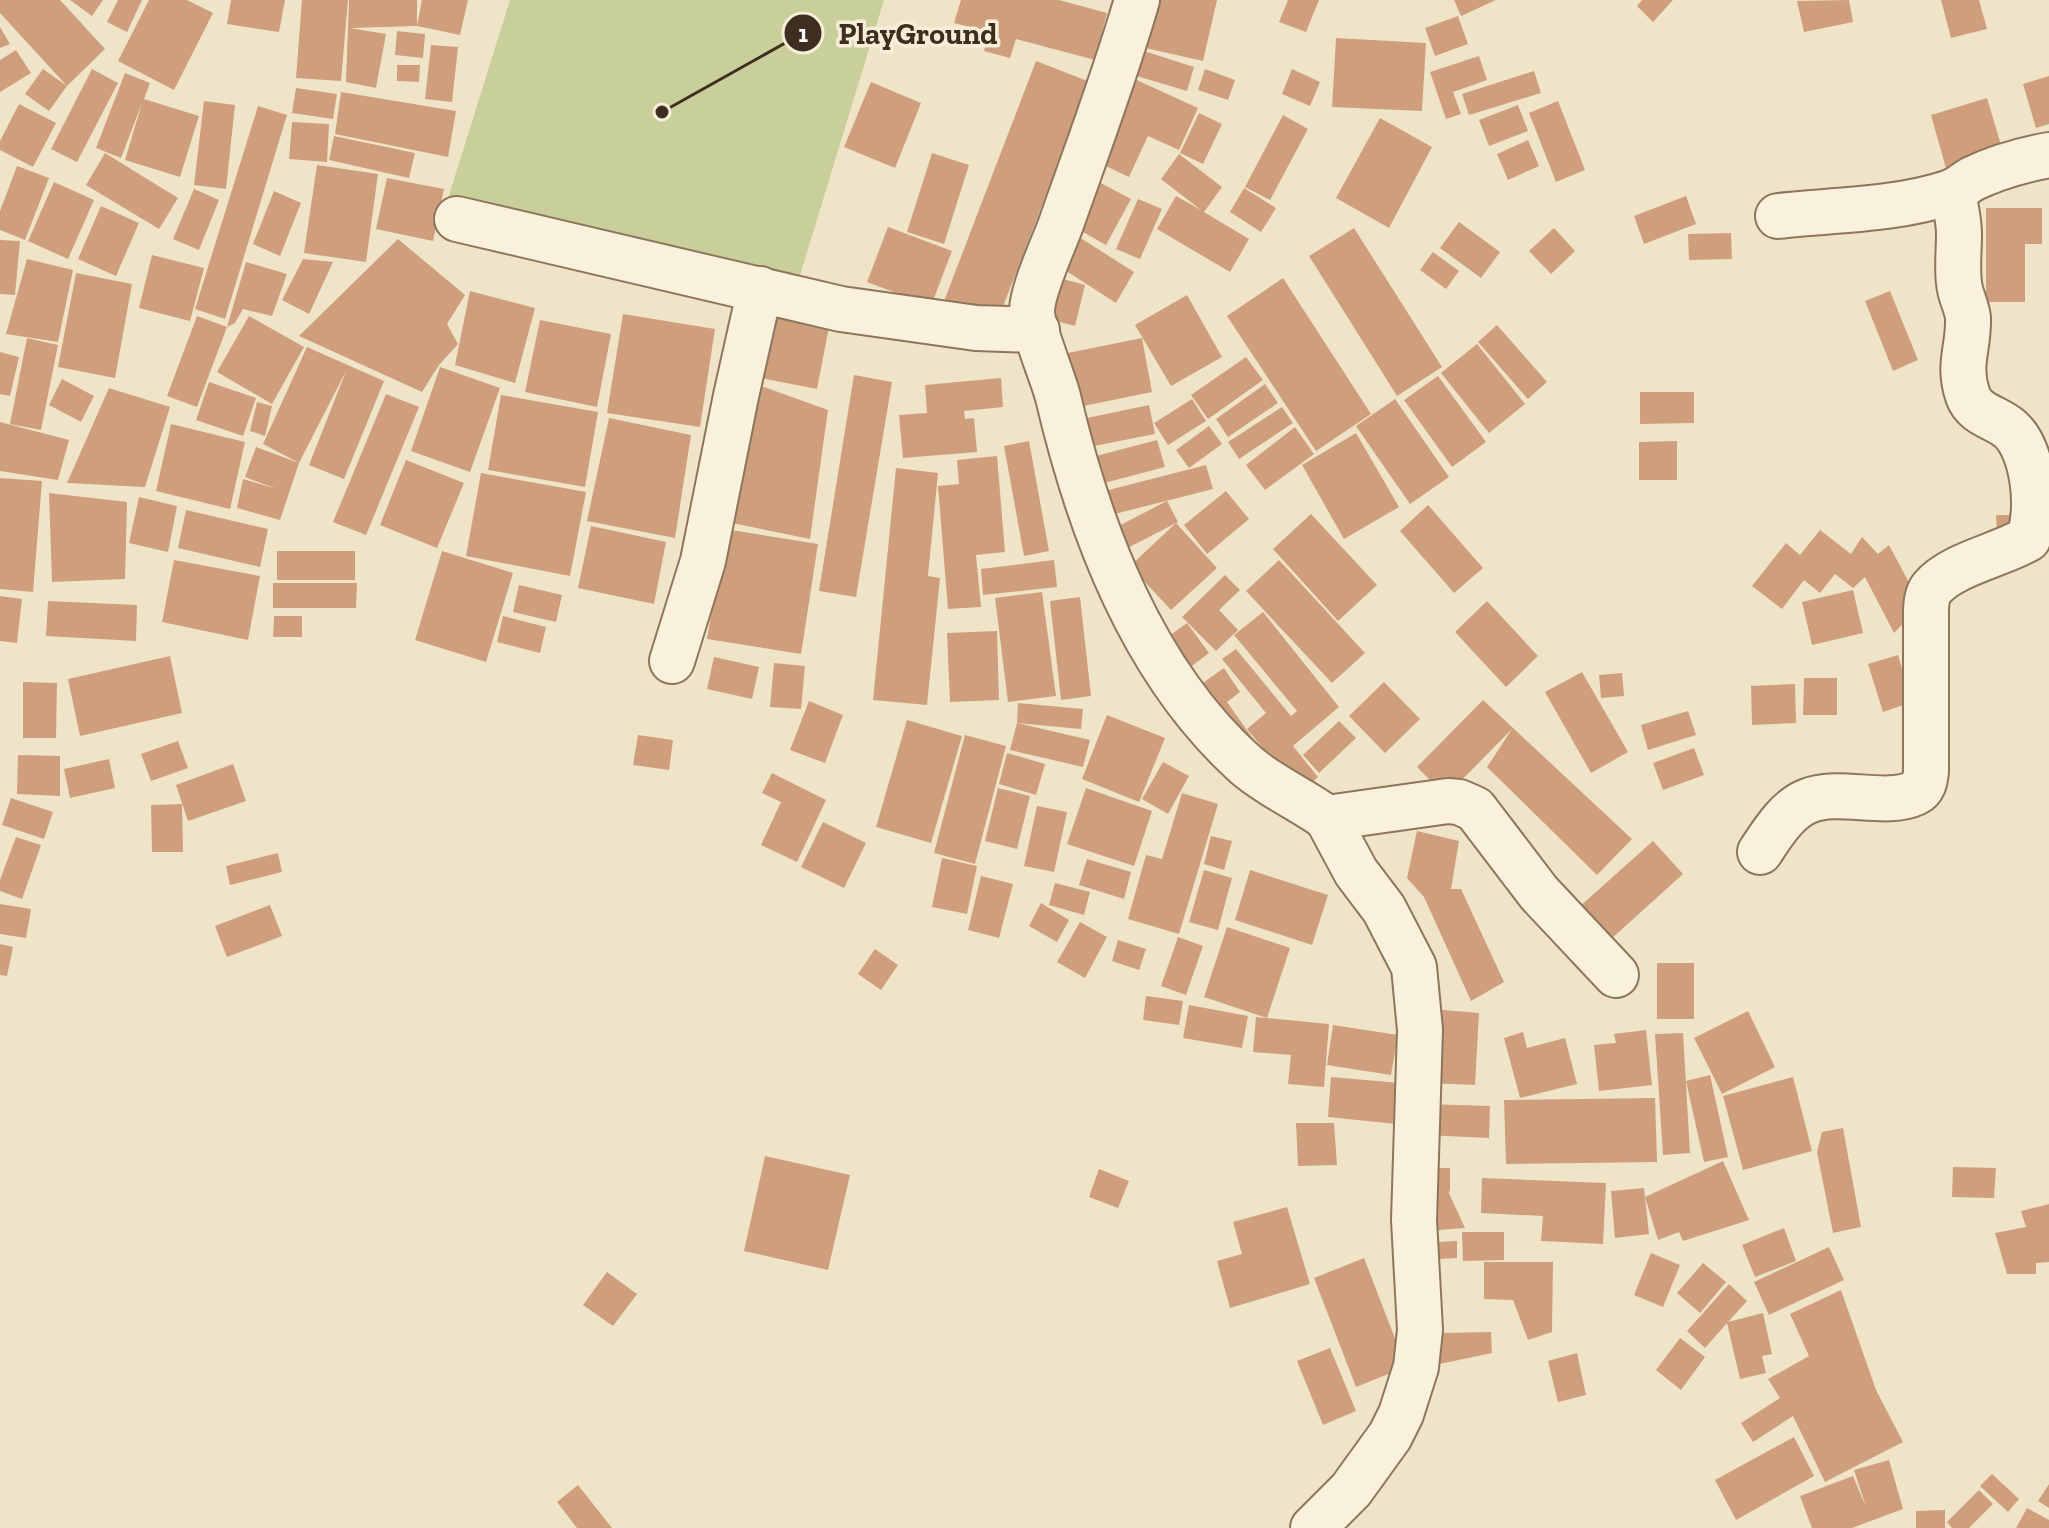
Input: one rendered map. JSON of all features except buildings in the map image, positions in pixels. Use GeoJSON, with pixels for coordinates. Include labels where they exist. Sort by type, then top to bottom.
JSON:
{"type":"FeatureCollection","features":[{"type":"Feature","properties":{"kind":"street"},"geometry":{"type":"LineString","coordinates":[[1137,0],[1032,311],[1069,443],[1097,529],[1124,593],[1160,660],[1198,713],[1248,767],[1327,818],[1356,872],[1384,909],[1414,967],[1420,1030],[1414,1220],[1420,1330],[1416,1367],[1401,1414],[1390,1436],[1351,1490],[1313,1528]]}},
{"type":"Feature","properties":{"kind":"street"},"geometry":{"type":"LineString","coordinates":[[1778,216],[1900,203],[1953,191],[1993,170],[2049,155]]}},
{"type":"Feature","properties":{"kind":"street"},"geometry":{"type":"LineString","coordinates":[[1760,852],[1777,828],[1809,800],[1822,797],[1892,797],[1916,793],[1921,788],[1926,772],[1926,612],[1929,594],[1940,581],[1955,572],[2028,539],[2033,526],[2033,481],[2021,444],[2007,427],[1976,410],[1963,382],[1961,372],[1968,321],[1959,283],[1959,230],[1953,191]]}},
{"type":"Feature","properties":{"kind":"street"},"geometry":{"type":"LineString","coordinates":[[457,219],[841,309],[976,328],[1037,330]]}},
{"type":"Feature","properties":{"kind":"street"},"geometry":{"type":"LineString","coordinates":[[672,661],[703,561],[760,289]]}},
{"type":"Feature","properties":{"kind":"street"},"geometry":{"type":"LineString","coordinates":[[1327,818],[1448,801],[1475,809],[1539,893],[1616,975]]}},
{"type":"Feature","properties":{"kind":"green space"},"geometry":{"type":"Polygon","coordinates":[[[510,0],[884,0],[791,305],[440,224],[510,0]]]}},
{"type":"Feature","properties":{"kind":"place","name":"PlayGround"},"geometry":{"type":"Point","coordinates":[662,112]}}]}
